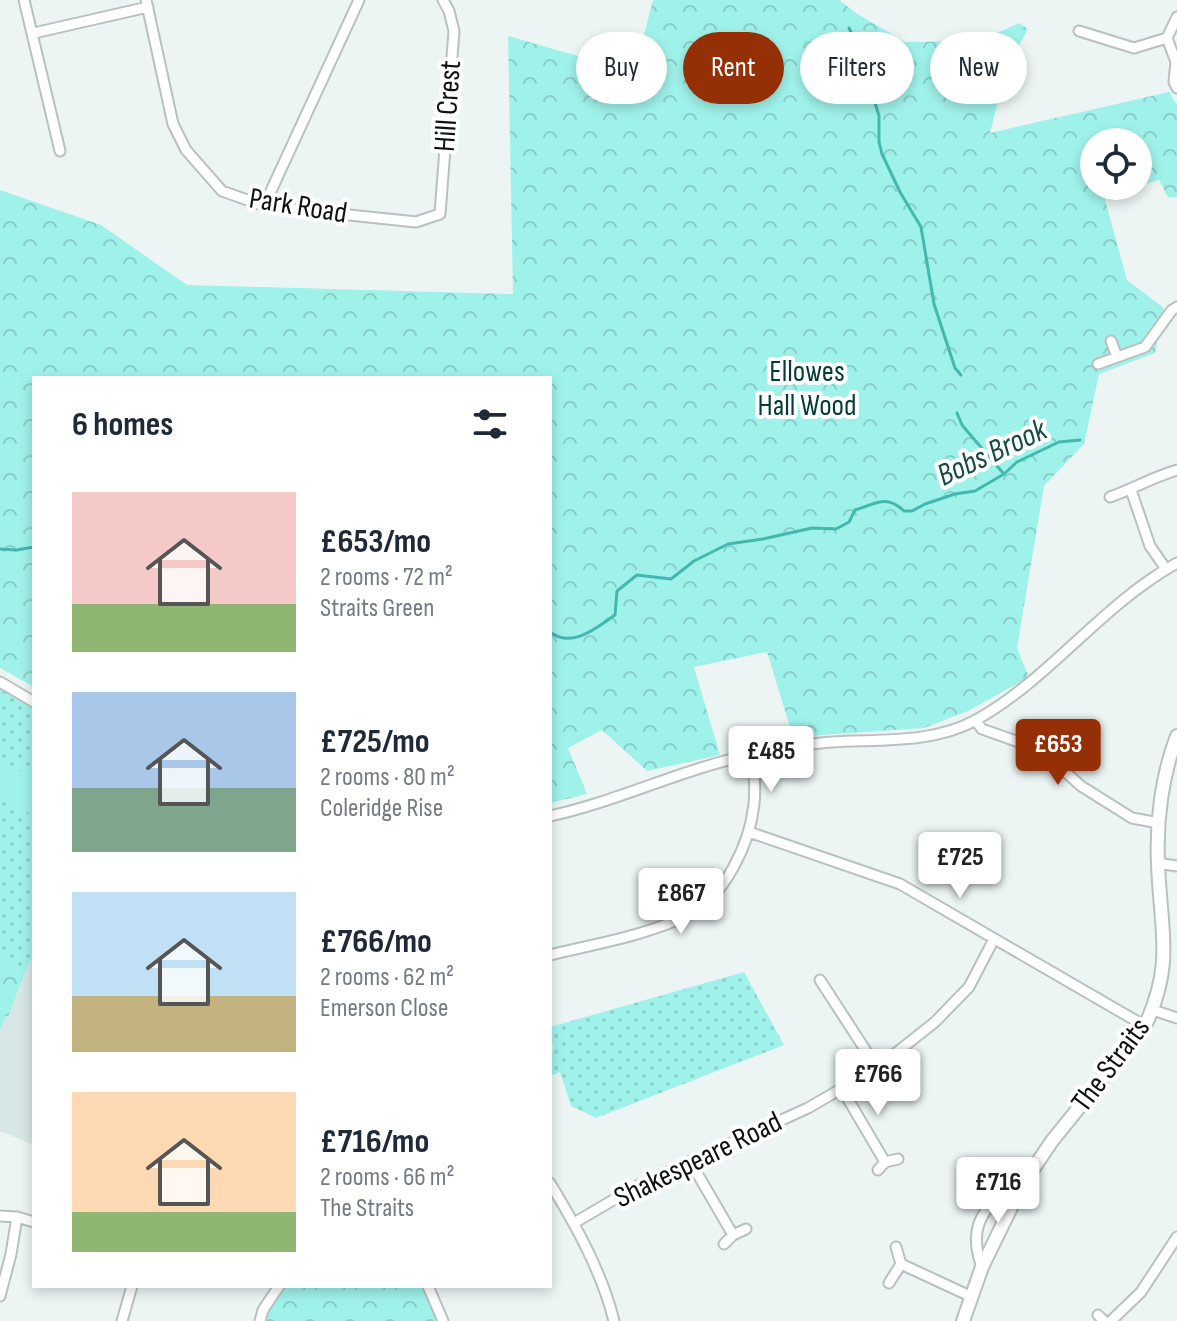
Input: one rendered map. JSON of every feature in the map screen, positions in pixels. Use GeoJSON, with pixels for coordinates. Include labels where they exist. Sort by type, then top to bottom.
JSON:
{"type":"FeatureCollection","features":[{"type":"Feature","properties":{"kind":"street"},"geometry":{"type":"LineString","coordinates":[[24,0],[60,151]]}},
{"type":"Feature","properties":{"kind":"street"},"geometry":{"type":"LineString","coordinates":[[264,206],[359,0]]}},
{"type":"Feature","properties":{"kind":"street","name":"Hill Crest"},"geometry":{"type":"LineString","coordinates":[[440,214],[454,31],[443,0]]}},
{"type":"Feature","properties":{"kind":"street"},"geometry":{"type":"LineString","coordinates":[[34,33],[147,4]]}},
{"type":"Feature","properties":{"kind":"street","name":"Park Road"},"geometry":{"type":"LineString","coordinates":[[147,4],[173,124],[186,150],[222,191],[264,206],[416,222],[440,214]]}},
{"type":"Feature","properties":{"kind":"street"},"geometry":{"type":"LineString","coordinates":[[1177,17],[1167,38],[1176,62],[1174,82],[1177,88]]}},
{"type":"Feature","properties":{"kind":"street"},"geometry":{"type":"LineString","coordinates":[[1079,31],[1134,48],[1167,38]]}},
{"type":"Feature","properties":{"kind":"street"},"geometry":{"type":"LineString","coordinates":[[1098,364],[1145,347],[1177,307]]}},
{"type":"Feature","properties":{"kind":"street"},"geometry":{"type":"LineString","coordinates":[[1111,341],[1117,357]]}},
{"type":"Feature","properties":{"kind":"street"},"geometry":{"type":"LineString","coordinates":[[1110,497],[1131,490],[1148,479],[1177,470]]}},
{"type":"Feature","properties":{"kind":"street"},"geometry":{"type":"LineString","coordinates":[[1131,490],[1150,546],[1166,569]]}},
{"type":"Feature","properties":{"kind":"street"},"geometry":{"type":"LineString","coordinates":[[552,816],[583,809],[752,755],[828,743],[931,737],[975,720],[1039,677],[1119,602],[1177,563]]}},
{"type":"Feature","properties":{"kind":"street"},"geometry":{"type":"LineString","coordinates":[[0,682],[32,701]]}},
{"type":"Feature","properties":{"kind":"street"},"geometry":{"type":"LineString","coordinates":[[975,720],[982,729],[1041,750],[1081,786],[1132,818],[1159,823]]}},
{"type":"Feature","properties":{"kind":"street","name":"The Straits"},"geometry":{"type":"LineString","coordinates":[[963,1321],[982,1267],[1021,1187],[1052,1141],[1145,1026],[1153,1010],[1162,979],[1165,943],[1158,863],[1159,823],[1168,760],[1177,736]]}},
{"type":"Feature","properties":{"kind":"street"},"geometry":{"type":"LineString","coordinates":[[552,955],[631,935],[689,915],[720,888],[749,832],[755,782],[752,755]]}},
{"type":"Feature","properties":{"kind":"street"},"geometry":{"type":"LineString","coordinates":[[749,832],[900,884],[1145,1026]]}},
{"type":"Feature","properties":{"kind":"street"},"geometry":{"type":"LineString","coordinates":[[1158,863],[1177,866]]}},
{"type":"Feature","properties":{"kind":"street","name":"Shakespeare Road"},"geometry":{"type":"LineString","coordinates":[[574,1223],[637,1186],[808,1108],[877,1068],[935,1022],[969,987],[994,939]]}},
{"type":"Feature","properties":{"kind":"street"},"geometry":{"type":"LineString","coordinates":[[820,980],[877,1068]]}},
{"type":"Feature","properties":{"kind":"street"},"geometry":{"type":"LineString","coordinates":[[1153,1010],[1177,1018]]}},
{"type":"Feature","properties":{"kind":"street"},"geometry":{"type":"LineString","coordinates":[[842,1089],[882,1166],[898,1159]]}},
{"type":"Feature","properties":{"kind":"street"},"geometry":{"type":"LineString","coordinates":[[690,1161],[733,1235]]}},
{"type":"Feature","properties":{"kind":"street"},"geometry":{"type":"LineString","coordinates":[[552,1186],[574,1223],[607,1294],[614,1321]]}},
{"type":"Feature","properties":{"kind":"street"},"geometry":{"type":"LineString","coordinates":[[982,1267],[974,1246],[976,1231],[993,1202],[1002,1194],[1021,1187]]}},
{"type":"Feature","properties":{"kind":"street"},"geometry":{"type":"LineString","coordinates":[[0,1216],[32,1221]]}},
{"type":"Feature","properties":{"kind":"street"},"geometry":{"type":"LineString","coordinates":[[0,1296],[17,1217]]}},
{"type":"Feature","properties":{"kind":"street"},"geometry":{"type":"LineString","coordinates":[[724,1244],[746,1229]]}},
{"type":"Feature","properties":{"kind":"street"},"geometry":{"type":"LineString","coordinates":[[1111,1321],[1141,1292],[1177,1237]]}},
{"type":"Feature","properties":{"kind":"street"},"geometry":{"type":"LineString","coordinates":[[889,1283],[901,1264],[896,1247]]}},
{"type":"Feature","properties":{"kind":"street"},"geometry":{"type":"LineString","coordinates":[[901,1264],[972,1297]]}},
{"type":"Feature","properties":{"kind":"street"},"geometry":{"type":"LineString","coordinates":[[122,1321],[131,1288]]}},
{"type":"Feature","properties":{"kind":"street"},"geometry":{"type":"LineString","coordinates":[[260,1321],[263,1310],[278,1288]]}},
{"type":"Feature","properties":{"kind":"street"},"geometry":{"type":"LineString","coordinates":[[429,1288],[443,1321]]}},
{"type":"Feature","properties":{"kind":"shaded area"},"geometry":{"type":"Polygon","coordinates":[[[32,956],[32,1144],[0,1131],[0,960],[26,969],[32,956]]]}},
{"type":"Feature","properties":{"kind":"green space","name":"Ellowes Hall Wood"},"geometry":{"type":"Polygon","coordinates":[[[653,0],[839,0],[888,32],[800,32],[800,104],[914,104],[914,42],[930,42],[930,104],[997,104],[990,133],[1169,92],[1177,105],[1177,197],[1168,197],[1159,180],[1152,182],[1152,128],[1080,128],[1080,200],[1105,200],[1127,280],[1164,308],[1155,353],[1099,374],[1084,444],[1044,486],[1017,648],[1029,677],[968,711],[924,728],[793,737],[767,652],[694,667],[720,755],[647,771],[602,730],[568,748],[587,794],[552,803],[552,376],[32,376],[32,686],[0,668],[0,190],[101,225],[187,285],[513,294],[508,36],[576,55],[576,104],[667,104],[667,32],[645,32],[653,0]]]}},
{"type":"Feature","properties":{"kind":"green space","name":"Ellowes Hall Wood"},"geometry":{"type":"Polygon","coordinates":[[[1019,23],[1028,29],[1026,32],[999,32],[1019,23]]]}},
{"type":"Feature","properties":{"kind":"green space"},"geometry":{"type":"Polygon","coordinates":[[[0,688],[32,708],[32,957],[0,1030],[0,688]]]}},
{"type":"Feature","properties":{"kind":"green space"},"geometry":{"type":"Polygon","coordinates":[[[0,762],[32,776],[30,813],[0,800],[0,762]]]}},
{"type":"Feature","properties":{"kind":"green space"},"geometry":{"type":"Polygon","coordinates":[[[0,960],[26,969],[8,1017],[0,1013],[0,960]]]}},
{"type":"Feature","properties":{"kind":"green space"},"geometry":{"type":"Polygon","coordinates":[[[744,972],[784,1045],[596,1118],[571,1106],[560,1072],[552,1075],[552,1026],[744,972]]]}},
{"type":"Feature","properties":{"kind":"green space"},"geometry":{"type":"Polygon","coordinates":[[[282,1288],[423,1288],[439,1321],[263,1321],[282,1288]]]}},
{"type":"Feature","properties":{"kind":"waterway"},"geometry":{"type":"LineString","coordinates":[[849,28],[858,46],[879,116],[882,154],[921,227],[934,304],[955,368],[961,375]]}},
{"type":"Feature","properties":{"kind":"waterway"},"geometry":{"type":"LineString","coordinates":[[957,413],[962,425],[1003,473]]}},
{"type":"Feature","properties":{"kind":"waterway","name":"Bobs Brook"},"geometry":{"type":"LineString","coordinates":[[552,633],[558,637],[575,638],[600,626],[615,615],[617,591],[637,575],[671,579],[694,561],[728,544],[812,528],[836,529],[849,522],[855,510],[881,502],[912,511],[955,494],[975,491],[1004,474],[1017,462],[1059,442],[1080,440]]}},
{"type":"Feature","properties":{"kind":"waterway","name":"Bobs Brook"},"geometry":{"type":"LineString","coordinates":[[0,549],[32,547]]}}]}
